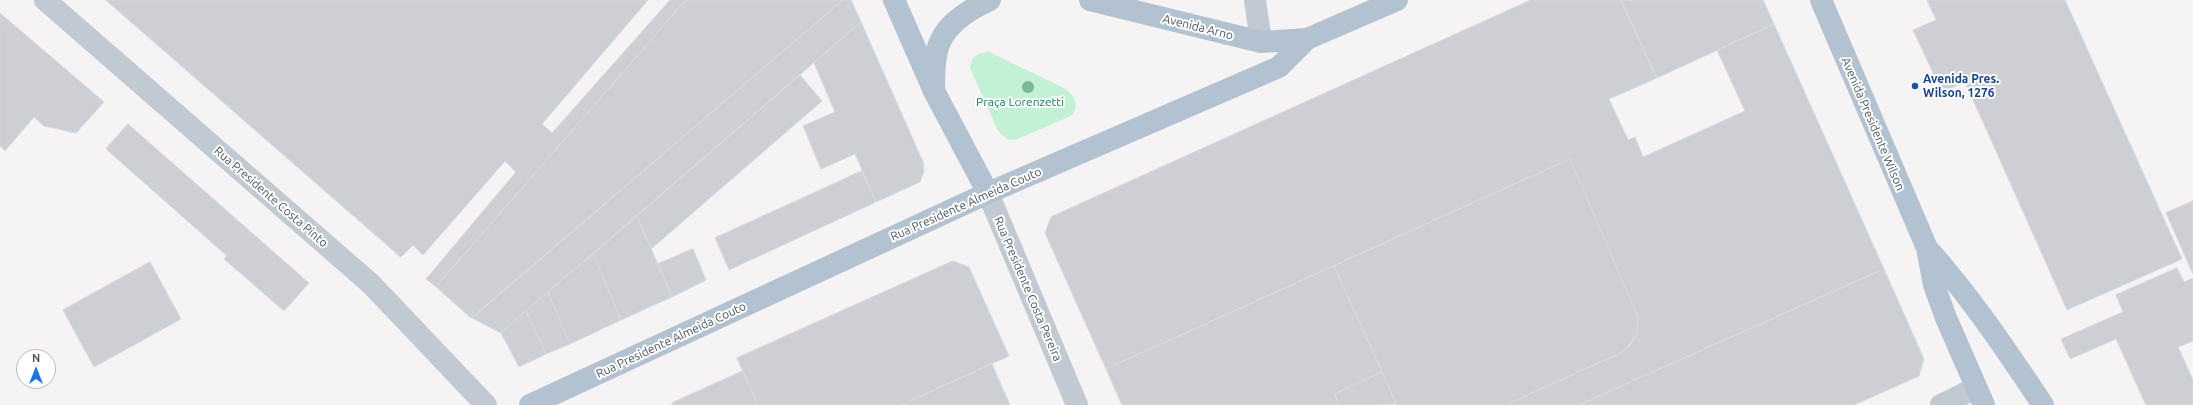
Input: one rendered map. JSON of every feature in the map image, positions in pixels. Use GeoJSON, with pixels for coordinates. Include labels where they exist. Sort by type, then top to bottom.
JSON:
{"type":"FeatureCollection","features":[{"type":"Feature","properties":{"kind":"main road","name":"Rua Presidente Costa Pereira"},"geometry":{"type":"LineString","coordinates":[[894,0],[934,91],[988,193]]}},
{"type":"Feature","properties":{"kind":"main road"},"geometry":{"type":"LineString","coordinates":[[934,91],[936,55],[944,35],[956,20],[990,0]]}},
{"type":"Feature","properties":{"kind":"main road","name":"Avenida Arno"},"geometry":{"type":"LineString","coordinates":[[1090,0],[1261,42],[1306,39]]}},
{"type":"Feature","properties":{"kind":"main road","name":"Rua Presidente Almeida Couto"},"geometry":{"type":"LineString","coordinates":[[530,405],[988,193],[1279,67],[1306,39],[1397,0]]}},
{"type":"Feature","properties":{"kind":"main road","name":"Avenida Presidente Wilson"},"geometry":{"type":"LineString","coordinates":[[1821,0],[1927,248],[1934,286],[1946,318],[1980,396]]}},
{"type":"Feature","properties":{"kind":"main road","name":"Avenida Presidente Wilson"},"geometry":{"type":"LineString","coordinates":[[1927,248],[1960,284],[1984,316],[2043,405]]}},
{"type":"Feature","properties":{"kind":"street","name":"Rua Presidente Costa Pinto"},"geometry":{"type":"LineString","coordinates":[[45,0],[371,284],[486,405]]}},
{"type":"Feature","properties":{"kind":"street"},"geometry":{"type":"LineString","coordinates":[[1255,0],[1261,42]]}},
{"type":"Feature","properties":{"kind":"street","name":"Rua Presidente Costa Pereira"},"geometry":{"type":"LineString","coordinates":[[988,193],[1077,405]]}},
{"type":"Feature","properties":{"kind":"street"},"geometry":{"type":"LineString","coordinates":[[1941,405],[1980,396]]}},
{"type":"Feature","properties":{"kind":"green space","name":"Praça Lorenzetti"},"geometry":{"type":"Polygon","coordinates":[[[989,52],[1066,89],[1074,98],[1076,105],[1074,112],[1071,116],[1015,140],[1007,139],[998,131],[970,68],[972,60],[978,54],[989,52]]]}},
{"type":"Feature","properties":{"kind":"building"},"geometry":{"type":"Polygon","coordinates":[[[106,0],[648,0],[542,124],[552,133],[670,0],[686,0],[436,287],[426,279],[516,172],[505,161],[423,255],[413,245],[401,257],[106,0]]]}},
{"type":"Feature","properties":{"kind":"building"},"geometry":{"type":"Polygon","coordinates":[[[686,0],[843,0],[471,318],[436,287],[686,0]]]}},
{"type":"Feature","properties":{"kind":"building"},"geometry":{"type":"Polygon","coordinates":[[[843,0],[851,0],[861,22],[501,333],[472,318],[843,0]]]}},
{"type":"Feature","properties":{"kind":"building"},"geometry":{"type":"Polygon","coordinates":[[[1531,0],[1621,0],[1657,78],[1609,99],[1628,140],[1635,137],[1643,157],[1745,111],[1717,50],[1774,24],[1884,269],[1579,405],[1505,405],[1623,352],[1637,334],[1638,317],[1570,159],[1106,369],[1045,233],[1051,217],[1531,0]]]}},
{"type":"Feature","properties":{"kind":"building"},"geometry":{"type":"Polygon","coordinates":[[[1621,0],[1763,0],[1774,24],[1657,78],[1621,0]]]}},
{"type":"Feature","properties":{"kind":"building"},"geometry":{"type":"Polygon","coordinates":[[[1927,0],[2065,0],[2182,259],[2067,310],[1965,82],[1942,92],[1913,30],[1936,20],[1927,0]]]}},
{"type":"Feature","properties":{"kind":"building"},"geometry":{"type":"Polygon","coordinates":[[[0,13],[104,102],[76,133],[44,126],[34,117],[5,151],[0,146],[0,13]]]}},
{"type":"Feature","properties":{"kind":"building"},"geometry":{"type":"Polygon","coordinates":[[[861,22],[923,162],[924,171],[920,182],[876,202],[855,154],[821,169],[803,126],[835,112],[814,63],[861,22]]]}},
{"type":"Feature","properties":{"kind":"building"},"geometry":{"type":"Polygon","coordinates":[[[800,75],[822,101],[651,249],[637,216],[800,75]]]}},
{"type":"Feature","properties":{"kind":"building"},"geometry":{"type":"Polygon","coordinates":[[[128,124],[309,283],[284,311],[224,259],[227,256],[106,149],[128,124]]]}},
{"type":"Feature","properties":{"kind":"building"},"geometry":{"type":"Polygon","coordinates":[[[1570,159],[1638,317],[1637,334],[1630,345],[1623,352],[1505,405],[1397,405],[1334,266],[1570,159]]]}},
{"type":"Feature","properties":{"kind":"building"},"geometry":{"type":"Polygon","coordinates":[[[862,171],[876,202],[729,270],[715,238],[862,171]]]}},
{"type":"Feature","properties":{"kind":"building"},"geometry":{"type":"Polygon","coordinates":[[[2193,201],[2193,274],[2166,213],[2193,201]]]}},
{"type":"Feature","properties":{"kind":"building"},"geometry":{"type":"Polygon","coordinates":[[[637,216],[672,297],[621,320],[593,254],[637,216]]]}},
{"type":"Feature","properties":{"kind":"building"},"geometry":{"type":"Polygon","coordinates":[[[693,249],[706,280],[672,297],[658,264],[693,249]]]}},
{"type":"Feature","properties":{"kind":"building"},"geometry":{"type":"Polygon","coordinates":[[[593,254],[621,320],[570,344],[548,292],[593,254]]]}},
{"type":"Feature","properties":{"kind":"building"},"geometry":{"type":"Polygon","coordinates":[[[953,261],[969,267],[1009,356],[901,405],[758,405],[737,358],[953,261]]]}},
{"type":"Feature","properties":{"kind":"building"},"geometry":{"type":"Polygon","coordinates":[[[150,262],[181,319],[94,367],[63,310],[150,262]]]}},
{"type":"Feature","properties":{"kind":"building"},"geometry":{"type":"Polygon","coordinates":[[[1334,266],[1382,372],[1335,394],[1339,405],[1122,405],[1106,369],[1334,266]]]}},
{"type":"Feature","properties":{"kind":"building"},"geometry":{"type":"Polygon","coordinates":[[[2177,268],[2184,282],[2193,278],[2193,341],[2178,347],[2193,380],[2193,405],[2146,405],[2116,339],[2070,359],[2061,339],[2123,312],[2116,295],[2177,268]]]}},
{"type":"Feature","properties":{"kind":"building"},"geometry":{"type":"Polygon","coordinates":[[[1884,269],[1924,359],[1919,376],[1854,405],[1579,405],[1884,269]]]}},
{"type":"Feature","properties":{"kind":"building"},"geometry":{"type":"Polygon","coordinates":[[[548,292],[570,344],[546,354],[526,311],[548,292]]]}},
{"type":"Feature","properties":{"kind":"building"},"geometry":{"type":"Polygon","coordinates":[[[526,311],[546,354],[519,367],[501,333],[526,311]]]}},
{"type":"Feature","properties":{"kind":"building"},"geometry":{"type":"Polygon","coordinates":[[[992,364],[1010,405],[901,405],[992,364]]]}},
{"type":"Feature","properties":{"kind":"building"},"geometry":{"type":"Polygon","coordinates":[[[743,371],[758,405],[672,405],[672,403],[743,371]]]}},
{"type":"Feature","properties":{"kind":"building"},"geometry":{"type":"Polygon","coordinates":[[[1382,372],[1396,404],[1339,405],[1335,394],[1382,372]]]}},
{"type":"Feature","properties":{"kind":"place","name":"Avenida Pres. Wilson, 1276"},"geometry":{"type":"Point","coordinates":[1915,86]}}]}
